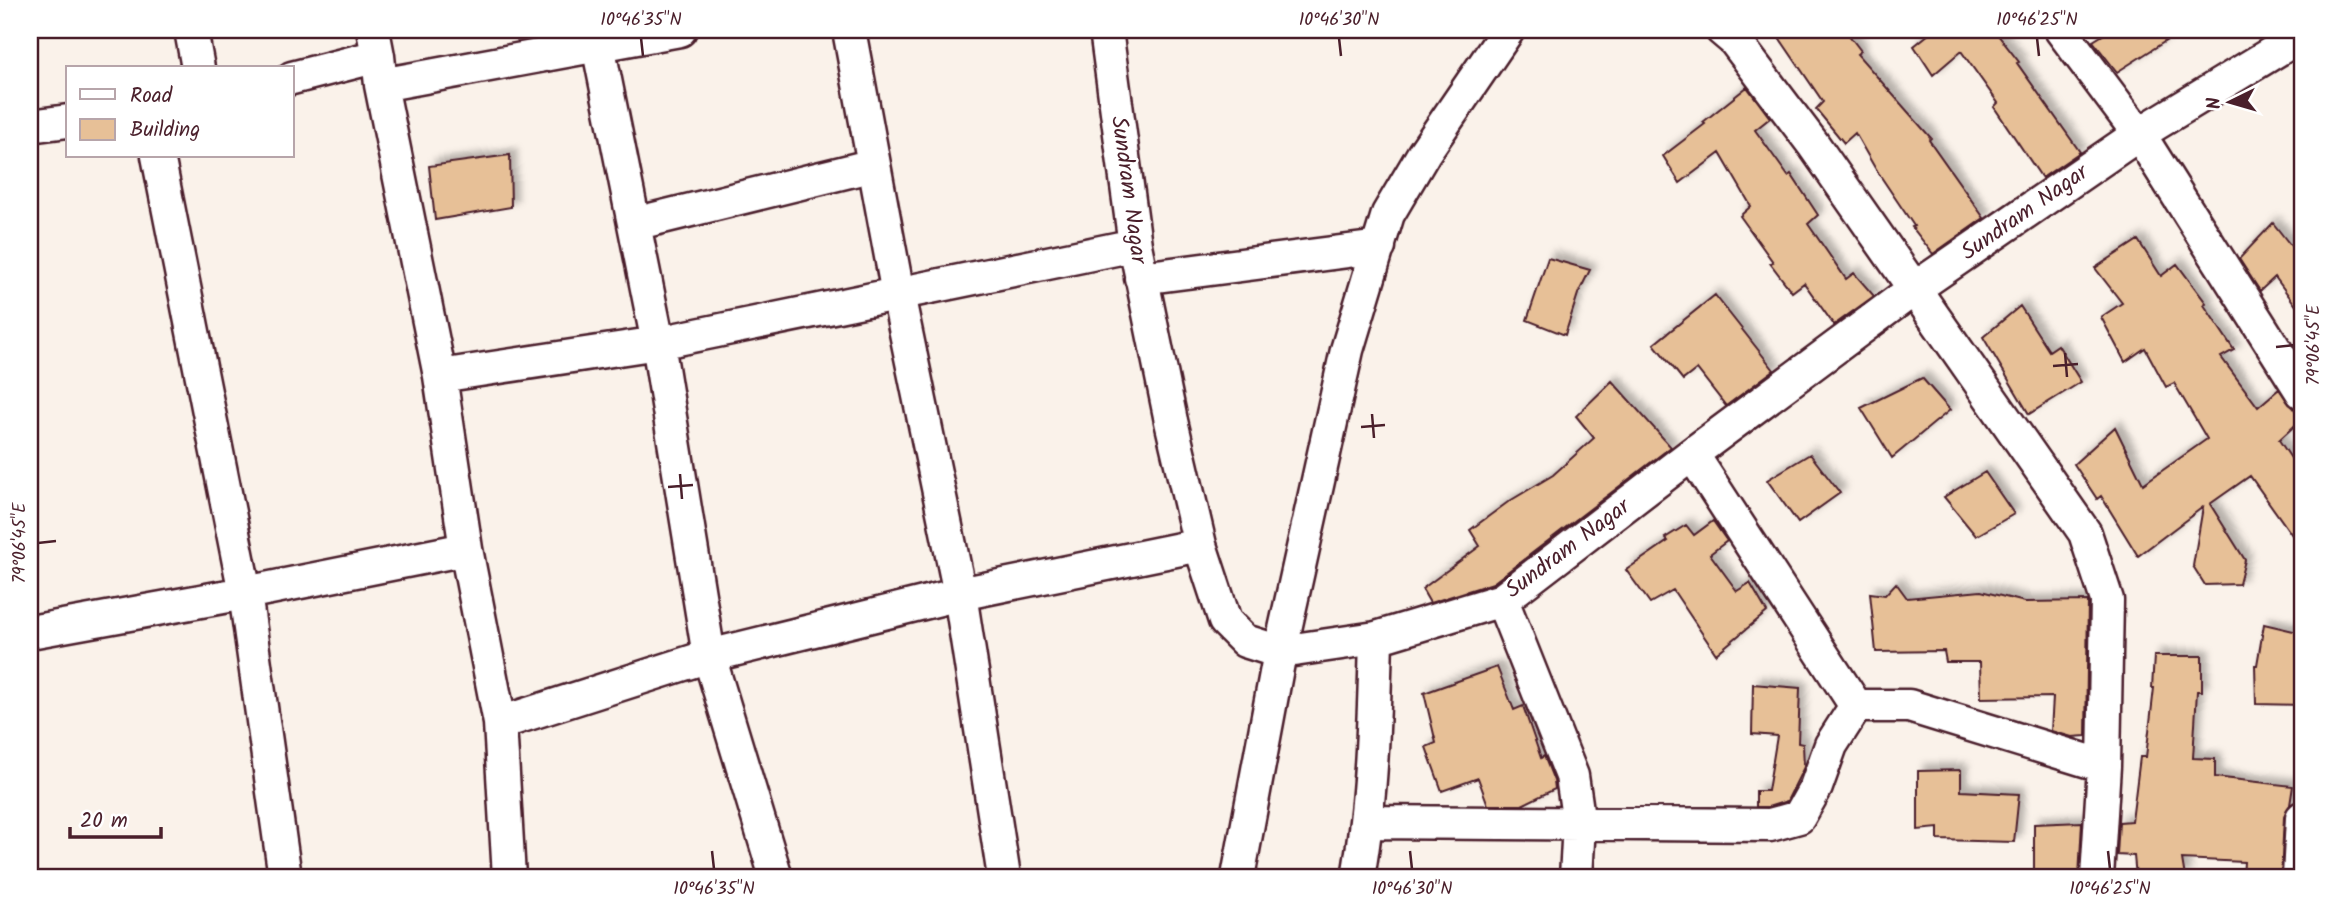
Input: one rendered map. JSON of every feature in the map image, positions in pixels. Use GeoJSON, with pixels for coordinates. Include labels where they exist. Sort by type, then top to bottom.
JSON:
{"type":"FeatureCollection","features":[{"type":"Feature","properties":{"kind":"street"},"geometry":{"type":"LineString","coordinates":[[191,30],[198,66]]}},
{"type":"Feature","properties":{"kind":"street"},"geometry":{"type":"LineString","coordinates":[[294,78],[377,57],[598,45],[680,30]]}},
{"type":"Feature","properties":{"kind":"street"},"geometry":{"type":"LineString","coordinates":[[849,30],[898,294],[960,594],[1004,877]]}},
{"type":"Feature","properties":{"kind":"street","name":"Sundram Nagar"},"geometry":{"type":"LineString","coordinates":[[1106,30],[1135,246],[1200,545],[1225,621],[1245,641],[1280,652],[1376,638],[1502,600],[1914,289],[2139,134],[2302,35]]}},
{"type":"Feature","properties":{"kind":"street"},"geometry":{"type":"LineString","coordinates":[[1238,877],[1280,652],[1347,350],[1388,214],[1424,153],[1508,30]]}},
{"type":"Feature","properties":{"kind":"street"},"geometry":{"type":"LineString","coordinates":[[1722,30],[1735,41],[1813,144],[2085,533],[2107,600],[2104,766],[2097,877]]}},
{"type":"Feature","properties":{"kind":"street"},"geometry":{"type":"LineString","coordinates":[[2061,30],[2139,134],[2302,391]]}},
{"type":"Feature","properties":{"kind":"street"},"geometry":{"type":"LineString","coordinates":[[598,45],[659,343],[709,656],[776,877]]}},
{"type":"Feature","properties":{"kind":"street"},"geometry":{"type":"LineString","coordinates":[[377,57],[440,376],[466,549],[500,723],[509,877]]}},
{"type":"Feature","properties":{"kind":"street"},"geometry":{"type":"LineString","coordinates":[[30,126],[66,121]]}},
{"type":"Feature","properties":{"kind":"street"},"geometry":{"type":"LineString","coordinates":[[158,158],[245,593],[285,877]]}},
{"type":"Feature","properties":{"kind":"street"},"geometry":{"type":"LineString","coordinates":[[635,224],[874,166]]}},
{"type":"Feature","properties":{"kind":"street"},"geometry":{"type":"LineString","coordinates":[[440,376],[659,343],[1135,246]]}},
{"type":"Feature","properties":{"kind":"street"},"geometry":{"type":"LineString","coordinates":[[1141,278],[1378,247]]}},
{"type":"Feature","properties":{"kind":"street"},"geometry":{"type":"LineString","coordinates":[[1692,454],[1856,706]]}},
{"type":"Feature","properties":{"kind":"street"},"geometry":{"type":"LineString","coordinates":[[500,723],[709,656],[960,594],[1200,545]]}},
{"type":"Feature","properties":{"kind":"street"},"geometry":{"type":"LineString","coordinates":[[30,632],[466,549]]}},
{"type":"Feature","properties":{"kind":"street"},"geometry":{"type":"LineString","coordinates":[[1502,600],[1572,776],[1579,824],[1576,877]]}},
{"type":"Feature","properties":{"kind":"street"},"geometry":{"type":"LineString","coordinates":[[1358,877],[1368,822],[1374,752],[1376,638]]}},
{"type":"Feature","properties":{"kind":"street"},"geometry":{"type":"LineString","coordinates":[[1856,706],[1909,706],[2104,766]]}},
{"type":"Feature","properties":{"kind":"street"},"geometry":{"type":"LineString","coordinates":[[1368,822],[1770,825],[1799,817],[1816,787],[1831,745],[1856,706]]}},
{"type":"Feature","properties":{"kind":"street"},"geometry":{"type":"LineString","coordinates":[[2299,877],[2302,818]]}},
{"type":"Feature","properties":{"kind":"building"},"geometry":{"type":"Polygon","coordinates":[[[1774,30],[1845,30],[1861,51],[1857,54],[1931,138],[1929,140],[1984,218],[1933,254],[1912,227],[1914,226],[1855,133],[1844,143],[1816,109],[1823,102],[1774,30]]]}},
{"type":"Feature","properties":{"kind":"building"},"geometry":{"type":"Polygon","coordinates":[[[1934,30],[1994,30],[2080,152],[2042,178],[1994,107],[1998,103],[1961,51],[1933,75],[1914,46],[1934,30]]]}},
{"type":"Feature","properties":{"kind":"building"},"geometry":{"type":"Polygon","coordinates":[[[2111,30],[2183,30],[2117,72],[2093,41],[2111,30]]]}},
{"type":"Feature","properties":{"kind":"building"},"geometry":{"type":"Polygon","coordinates":[[[1747,87],[1770,118],[1755,130],[1788,176],[1791,174],[1818,215],[1808,224],[1846,279],[1854,273],[1874,296],[1834,325],[1804,283],[1792,292],[1770,263],[1773,262],[1740,216],[1751,206],[1720,153],[1680,183],[1663,156],[1747,87]]]}},
{"type":"Feature","properties":{"kind":"building"},"geometry":{"type":"Polygon","coordinates":[[[510,155],[511,207],[435,220],[429,166],[510,155]]]}},
{"type":"Feature","properties":{"kind":"building"},"geometry":{"type":"Polygon","coordinates":[[[2273,223],[2302,260],[2302,314],[2275,277],[2260,291],[2239,259],[2273,223]]]}},
{"type":"Feature","properties":{"kind":"building"},"geometry":{"type":"Polygon","coordinates":[[[2138,240],[2161,276],[2177,264],[2206,303],[2204,305],[2234,350],[2221,357],[2258,407],[2279,389],[2302,419],[2279,440],[2302,475],[2302,549],[2250,476],[2210,504],[2245,560],[2239,584],[2205,585],[2193,566],[2203,507],[2138,556],[2101,496],[2097,499],[2074,464],[2115,427],[2143,484],[2207,439],[2174,383],[2166,387],[2145,348],[2125,362],[2101,317],[2122,303],[2095,268],[2138,240]]]}},
{"type":"Feature","properties":{"kind":"building"},"geometry":{"type":"Polygon","coordinates":[[[1548,258],[1590,270],[1578,294],[1565,335],[1527,320],[1548,258]]]}},
{"type":"Feature","properties":{"kind":"building"},"geometry":{"type":"Polygon","coordinates":[[[1715,295],[1774,370],[1726,406],[1697,369],[1683,380],[1654,344],[1715,295]]]}},
{"type":"Feature","properties":{"kind":"building"},"geometry":{"type":"Polygon","coordinates":[[[2020,306],[2049,351],[2058,345],[2081,382],[2029,414],[1983,337],[2020,306]]]}},
{"type":"Feature","properties":{"kind":"building"},"geometry":{"type":"Polygon","coordinates":[[[1922,378],[1950,410],[1892,458],[1861,408],[1922,378]]]}},
{"type":"Feature","properties":{"kind":"building"},"geometry":{"type":"Polygon","coordinates":[[[1612,381],[1671,447],[1493,583],[1430,603],[1422,589],[1480,546],[1470,530],[1508,502],[1553,475],[1594,438],[1576,416],[1612,381]]]}},
{"type":"Feature","properties":{"kind":"building"},"geometry":{"type":"Polygon","coordinates":[[[1810,454],[1840,493],[1798,523],[1767,480],[1810,454]]]}},
{"type":"Feature","properties":{"kind":"building"},"geometry":{"type":"Polygon","coordinates":[[[1985,472],[2014,514],[1976,536],[1944,497],[1985,472]]]}},
{"type":"Feature","properties":{"kind":"building"},"geometry":{"type":"Polygon","coordinates":[[[1713,521],[1727,541],[1710,554],[1737,591],[1750,583],[1767,612],[1716,654],[1673,590],[1650,603],[1626,570],[1668,541],[1665,538],[1686,525],[1694,535],[1713,521]]]}},
{"type":"Feature","properties":{"kind":"building"},"geometry":{"type":"Polygon","coordinates":[[[1896,583],[1907,598],[1981,591],[2025,602],[2088,601],[2086,736],[2072,737],[2051,731],[2053,697],[1981,698],[1980,662],[1946,662],[1944,651],[1876,652],[1870,593],[1885,595],[1896,583]]]}},
{"type":"Feature","properties":{"kind":"building"},"geometry":{"type":"Polygon","coordinates":[[[2264,624],[2302,633],[2302,705],[2256,704],[2255,665],[2264,624]]]}},
{"type":"Feature","properties":{"kind":"building"},"geometry":{"type":"Polygon","coordinates":[[[2154,656],[2202,656],[2202,691],[2197,691],[2193,758],[2215,759],[2215,777],[2293,786],[2290,805],[2284,817],[2281,877],[2243,877],[2244,862],[2182,859],[2185,877],[2136,877],[2134,856],[2117,855],[2119,822],[2132,821],[2140,757],[2146,757],[2154,688],[2154,656]]]}},
{"type":"Feature","properties":{"kind":"building"},"geometry":{"type":"Polygon","coordinates":[[[1497,667],[1514,710],[1523,706],[1541,758],[1544,756],[1554,781],[1555,789],[1522,805],[1488,805],[1478,778],[1442,791],[1426,747],[1436,743],[1424,693],[1497,667]]]}},
{"type":"Feature","properties":{"kind":"building"},"geometry":{"type":"Polygon","coordinates":[[[1753,684],[1800,688],[1798,743],[1803,744],[1804,767],[1787,801],[1768,807],[1756,807],[1756,791],[1768,791],[1777,736],[1752,734],[1753,684]]]}},
{"type":"Feature","properties":{"kind":"building"},"geometry":{"type":"Polygon","coordinates":[[[1961,770],[1961,791],[2019,794],[2014,842],[1938,840],[1938,828],[1918,830],[1918,771],[1961,770]]]}},
{"type":"Feature","properties":{"kind":"building"},"geometry":{"type":"Polygon","coordinates":[[[2082,822],[2079,877],[2034,877],[2034,824],[2082,822]]]}}]}
